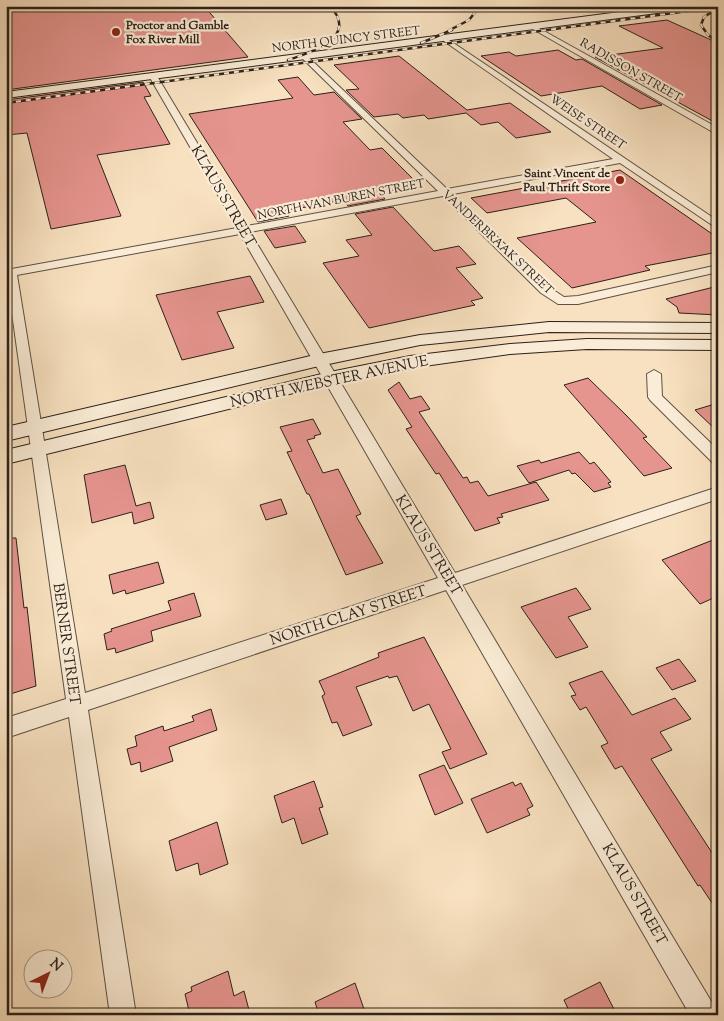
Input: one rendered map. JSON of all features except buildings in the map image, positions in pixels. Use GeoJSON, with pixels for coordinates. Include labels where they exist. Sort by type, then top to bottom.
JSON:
{"type":"FeatureCollection","features":[{"type":"Feature","properties":{"kind":"main road","name":"NORTH QUINCY STREET"},"geometry":{"type":"LineString","coordinates":[[6,95],[688,6]]}},
{"type":"Feature","properties":{"kind":"main road","name":"NORTH WEBSTER AVENUE"},"geometry":{"type":"LineString","coordinates":[[6,434],[319,360],[420,340],[524,329],[574,326],[718,328]]}},
{"type":"Feature","properties":{"kind":"main road","name":"NORTH WEBSTER AVENUE"},"geometry":{"type":"LineString","coordinates":[[6,458],[330,378],[410,362],[510,349],[614,343],[718,345]]}},
{"type":"Feature","properties":{"kind":"street","name":"RADISSON STREET"},"geometry":{"type":"LineString","coordinates":[[534,27],[718,132]]}},
{"type":"Feature","properties":{"kind":"street","name":"WEISE STREET"},"geometry":{"type":"LineString","coordinates":[[443,38],[718,226]]}},
{"type":"Feature","properties":{"kind":"street","name":"VANDERBRAAK STREET"},"geometry":{"type":"LineString","coordinates":[[306,56],[545,290],[562,301],[578,300],[718,268]]}},
{"type":"Feature","properties":{"kind":"street","name":"KLAUS STREET"},"geometry":{"type":"LineString","coordinates":[[153,76],[705,1015]]}},
{"type":"Feature","properties":{"kind":"street","name":"NORTH VAN BUREN STREET"},"geometry":{"type":"LineString","coordinates":[[9,274],[621,160]]}},
{"type":"Feature","properties":{"kind":"street","name":"BERNER STREET"},"geometry":{"type":"LineString","coordinates":[[9,274],[36,427],[123,1015]]}},
{"type":"Feature","properties":{"kind":"street"},"geometry":{"type":"LineString","coordinates":[[654,374],[655,397],[718,459]]}},
{"type":"Feature","properties":{"kind":"street","name":"NORTH CLAY STREET"},"geometry":{"type":"LineString","coordinates":[[6,728],[718,493]]}},
{"type":"Feature","properties":{"kind":"railway"},"geometry":{"type":"LineString","coordinates":[[288,60],[320,48],[336,35],[339,26],[338,17],[330,6]]}},
{"type":"Feature","properties":{"kind":"railway"},"geometry":{"type":"LineString","coordinates":[[448,31],[469,20],[480,6]]}},
{"type":"Feature","properties":{"kind":"railway"},"geometry":{"type":"LineString","coordinates":[[6,103],[718,7]]}},
{"type":"Feature","properties":{"kind":"railway"},"geometry":{"type":"LineString","coordinates":[[715,10],[704,17],[701,25],[708,35],[718,42]]}},
{"type":"Feature","properties":{"kind":"railway"},"geometry":{"type":"LineString","coordinates":[[421,43],[452,30]]}},
{"type":"Feature","properties":{"kind":"place","name":"Proctor and Gamble Fox River Mill"},"geometry":{"type":"Point","coordinates":[116,32]}},
{"type":"Feature","properties":{"kind":"place","name":"Saint Vincent de Paul Thrift Store"},"geometry":{"type":"Point","coordinates":[620,180]}}]}
